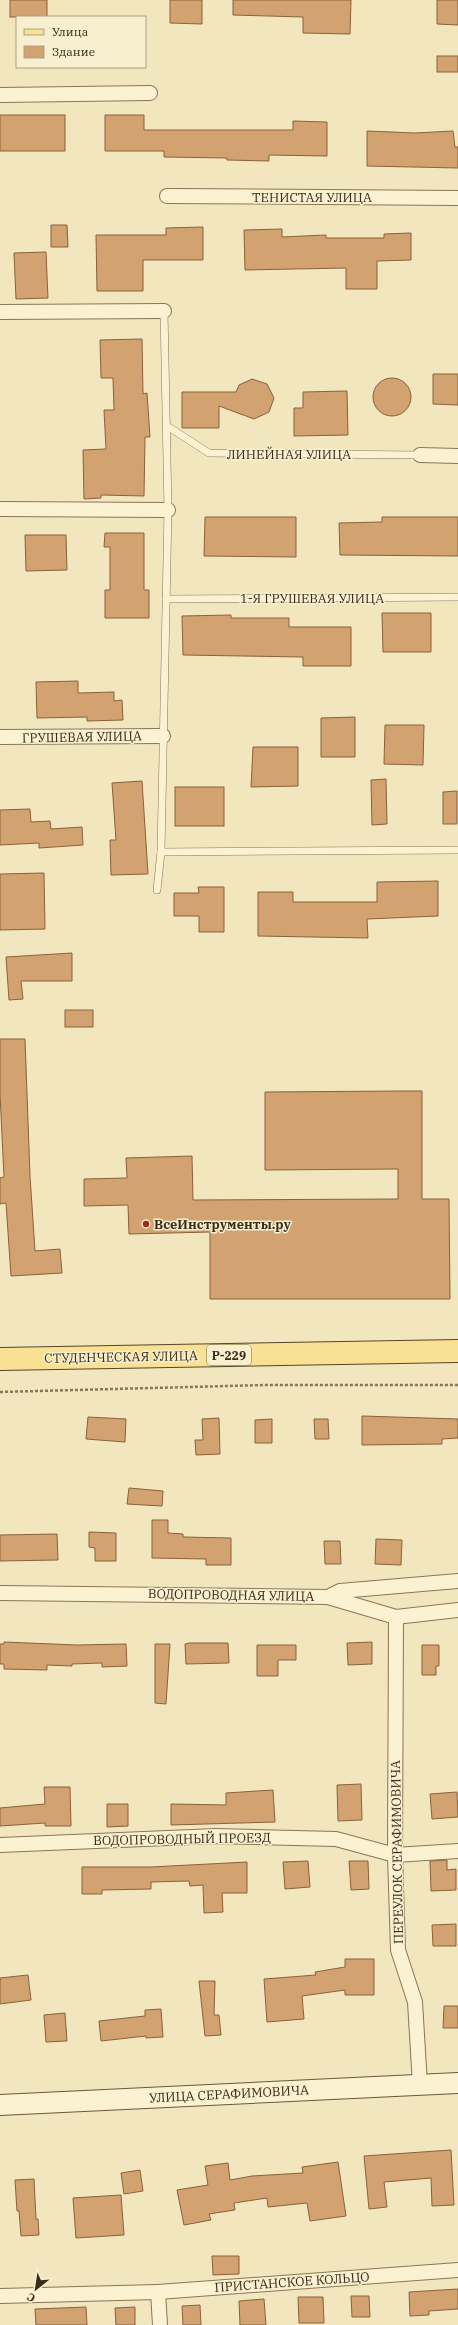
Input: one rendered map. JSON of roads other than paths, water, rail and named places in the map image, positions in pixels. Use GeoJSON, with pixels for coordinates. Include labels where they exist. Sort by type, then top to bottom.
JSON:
{"type":"FeatureCollection","features":[{"type":"Feature","properties":{"kind":"main road","name":"СТУДЕНЧЕСКАЯ УЛИЦА"},"geometry":{"type":"LineString","coordinates":[[0,1359],[458,1351]]}},
{"type":"Feature","properties":{"kind":"street"},"geometry":{"type":"LineString","coordinates":[[0,95],[150,93]]}},
{"type":"Feature","properties":{"kind":"street","name":"ТЕНИСТАЯ УЛИЦА"},"geometry":{"type":"LineString","coordinates":[[167,196],[458,198]]}},
{"type":"Feature","properties":{"kind":"street"},"geometry":{"type":"LineString","coordinates":[[0,312],[164,311]]}},
{"type":"Feature","properties":{"kind":"street"},"geometry":{"type":"LineString","coordinates":[[420,455],[458,456]]}},
{"type":"Feature","properties":{"kind":"street"},"geometry":{"type":"LineString","coordinates":[[0,509],[168,510]]}},
{"type":"Feature","properties":{"kind":"street","name":"ГРУШЕВАЯ УЛИЦА"},"geometry":{"type":"LineString","coordinates":[[0,737],[163,736]]}},
{"type":"Feature","properties":{"kind":"street"},"geometry":{"type":"LineString","coordinates":[[328,1597],[340,1590],[458,1581]]}},
{"type":"Feature","properties":{"kind":"street","name":"ВОДОПРОВОДНАЯ УЛИЦА"},"geometry":{"type":"LineString","coordinates":[[0,1593],[328,1597],[396,1617],[458,1610]]}},
{"type":"Feature","properties":{"kind":"street","name":"ПЕРЕУЛОК СЕРАФИМОВИЧА"},"geometry":{"type":"LineString","coordinates":[[396,1617],[395,1855],[398,1950],[415,2002],[420,2085]]}},
{"type":"Feature","properties":{"kind":"street","name":"ВОДОПРОВОДНЫЙ ПРОЕЗД"},"geometry":{"type":"LineString","coordinates":[[0,1845],[216,1836],[336,1839],[395,1855],[458,1851]]}},
{"type":"Feature","properties":{"kind":"street","name":"УЛИЦА СЕРАФИМОВИЧА"},"geometry":{"type":"LineString","coordinates":[[0,2106],[458,2084]]}},
{"type":"Feature","properties":{"kind":"street","name":"ПРИСТАНСКОЕ КОЛЬЦО"},"geometry":{"type":"LineString","coordinates":[[0,2296],[158,2292],[458,2270]]}},
{"type":"Feature","properties":{"kind":"street"},"geometry":{"type":"LineString","coordinates":[[158,2292],[160,2325]]}},
{"type":"Feature","properties":{"kind":"lane"},"geometry":{"type":"LineString","coordinates":[[157,890],[161,852],[168,510],[164,311]]}},
{"type":"Feature","properties":{"kind":"lane","name":"ЛИНЕЙНАЯ УЛИЦА"},"geometry":{"type":"LineString","coordinates":[[167,426],[209,453],[420,455]]}},
{"type":"Feature","properties":{"kind":"lane","name":"1-Я ГРУШЕВАЯ УЛИЦА"},"geometry":{"type":"LineString","coordinates":[[166,598],[458,597]]}},
{"type":"Feature","properties":{"kind":"lane"},"geometry":{"type":"LineString","coordinates":[[161,852],[458,850]]}},
{"type":"Feature","properties":{"kind":"place","name":"ВсеИнструменты.ру"},"geometry":{"type":"Point","coordinates":[146,1224]}}]}
